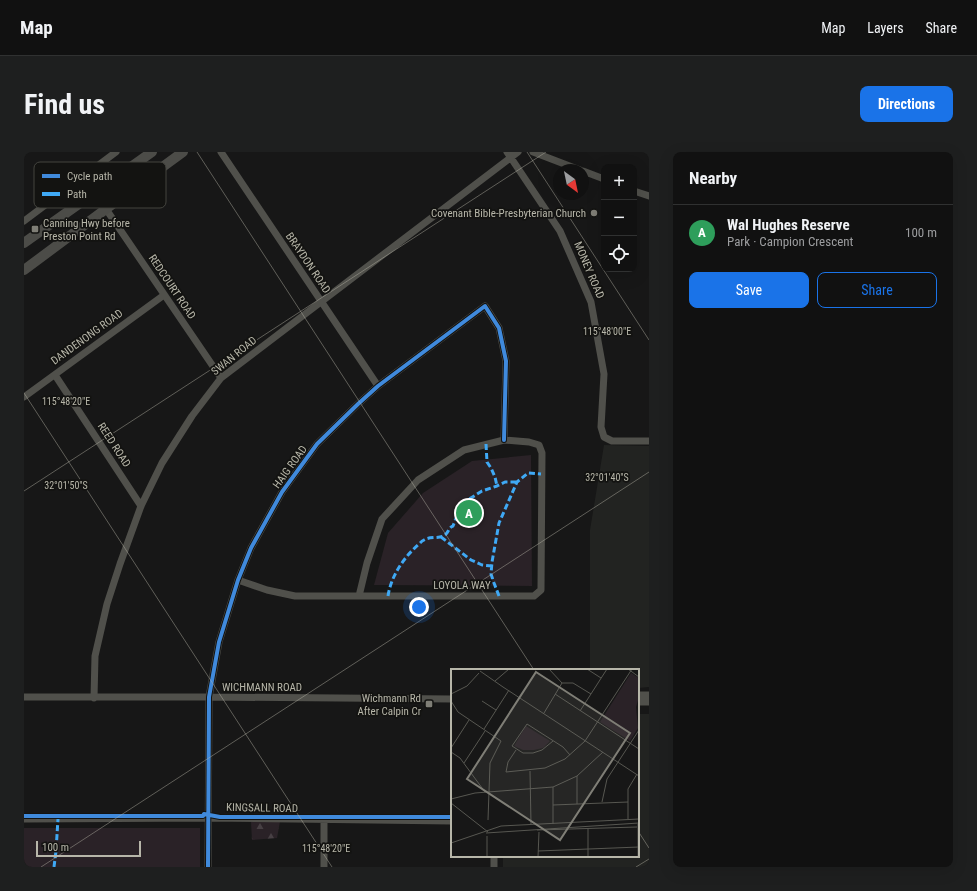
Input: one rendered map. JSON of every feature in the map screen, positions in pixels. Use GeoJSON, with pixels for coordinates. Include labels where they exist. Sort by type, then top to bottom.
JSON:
{"type":"FeatureCollection","features":[{"type":"Feature","properties":{"kind":"highway"},"geometry":{"type":"LineString","coordinates":[[138,162],[152,152]]}},
{"type":"Feature","properties":{"kind":"highway"},"geometry":{"type":"LineString","coordinates":[[166,165],[183,152]]}},
{"type":"Feature","properties":{"kind":"highway"},"geometry":{"type":"LineString","coordinates":[[24,244],[74,208]]}},
{"type":"Feature","properties":{"kind":"highway"},"geometry":{"type":"LineString","coordinates":[[24,270],[106,209]]}},
{"type":"Feature","properties":{"kind":"street"},"geometry":{"type":"LineString","coordinates":[[103,162],[116,152]]}},
{"type":"Feature","properties":{"kind":"street","name":"BRAYDON ROAD"},"geometry":{"type":"LineString","coordinates":[[221,152],[378,386]]}},
{"type":"Feature","properties":{"kind":"street","name":"SWAN ROAD"},"geometry":{"type":"LineString","coordinates":[[94,698],[95,656],[107,604],[141,506],[162,463],[192,416],[221,378],[509,155],[518,152]]}},
{"type":"Feature","properties":{"kind":"street"},"geometry":{"type":"LineString","coordinates":[[534,152],[566,164]]}},
{"type":"Feature","properties":{"kind":"street","name":"MONEY ROAD"},"geometry":{"type":"LineString","coordinates":[[509,155],[560,231],[591,302],[604,374],[601,427],[604,437],[612,442],[649,441]]}},
{"type":"Feature","properties":{"kind":"street"},"geometry":{"type":"LineString","coordinates":[[589,173],[601,178]]}},
{"type":"Feature","properties":{"kind":"street"},"geometry":{"type":"LineString","coordinates":[[637,192],[649,196]]}},
{"type":"Feature","properties":{"kind":"street"},"geometry":{"type":"LineString","coordinates":[[24,222],[42,208]]}},
{"type":"Feature","properties":{"kind":"street","name":"REDCOURT ROAD"},"geometry":{"type":"LineString","coordinates":[[106,209],[221,378]]}},
{"type":"Feature","properties":{"kind":"street","name":"DANDENONG ROAD"},"geometry":{"type":"LineString","coordinates":[[24,398],[164,295]]}},
{"type":"Feature","properties":{"kind":"street","name":"HAIG ROAD"},"geometry":{"type":"LineString","coordinates":[[208,867],[210,697],[219,642],[238,580],[251,548],[282,492],[318,444],[378,386],[485,306],[499,328],[506,361],[504,440]]}},
{"type":"Feature","properties":{"kind":"street","name":"REED ROAD"},"geometry":{"type":"LineString","coordinates":[[55,375],[141,506]]}},
{"type":"Feature","properties":{"kind":"street"},"geometry":{"type":"LineString","coordinates":[[359,596],[367,563],[382,520],[418,480],[464,450],[504,440]]}},
{"type":"Feature","properties":{"kind":"street","name":"LOYOLA WAY"},"geometry":{"type":"LineString","coordinates":[[238,580],[267,590],[295,596],[534,596],[541,590],[542,453],[539,445],[529,442],[504,440]]}},
{"type":"Feature","properties":{"kind":"street","name":"WICHMANN ROAD"},"geometry":{"type":"LineString","coordinates":[[24,697],[451,699]]}},
{"type":"Feature","properties":{"kind":"street","name":"KINGSALL ROAD"},"geometry":{"type":"LineString","coordinates":[[24,820],[208,818],[451,821]]}},
{"type":"Feature","properties":{"kind":"street"},"geometry":{"type":"LineString","coordinates":[[324,820],[324,867]]}},
{"type":"Feature","properties":{"kind":"shaded area"},"geometry":{"type":"Polygon","coordinates":[[[604,445],[649,446],[649,687],[639,688],[639,669],[590,669],[590,530],[604,445]]]}},
{"type":"Feature","properties":{"kind":"shaded area"},"geometry":{"type":"Polygon","coordinates":[[[639,714],[649,714],[649,867],[503,867],[503,857],[639,857],[639,714]]]}},
{"type":"Feature","properties":{"kind":"green space"},"geometry":{"type":"Polygon","coordinates":[[[531,455],[532,586],[374,585],[388,533],[423,493],[472,461],[531,455]]]}},
{"type":"Feature","properties":{"kind":"green space"},"geometry":{"type":"Polygon","coordinates":[[[251,821],[280,821],[277,838],[252,840],[251,821]]]}},
{"type":"Feature","properties":{"kind":"green space"},"geometry":{"type":"Polygon","coordinates":[[[24,828],[200,828],[200,867],[24,867],[24,828]]]}},
{"type":"Feature","properties":{"kind":"marked path"},"geometry":{"type":"LineString","coordinates":[[486,444],[487,462],[495,477],[497,486]]}},
{"type":"Feature","properties":{"kind":"marked path"},"geometry":{"type":"LineString","coordinates":[[499,596],[491,574],[499,523],[517,482],[528,473],[541,474]]}},
{"type":"Feature","properties":{"kind":"marked path"},"geometry":{"type":"LineString","coordinates":[[388,596],[392,581],[403,561],[423,540],[440,537],[446,534],[453,526],[463,503],[482,491],[505,482],[517,482]]}},
{"type":"Feature","properties":{"kind":"marked path"},"geometry":{"type":"LineString","coordinates":[[441,537],[471,560],[482,565],[492,566]]}},
{"type":"Feature","properties":{"kind":"marked path"},"geometry":{"type":"LineString","coordinates":[[54,867],[58,819]]}},
{"type":"Feature","properties":{"kind":"cycle path"},"geometry":{"type":"LineString","coordinates":[[208,867],[209,697],[219,642],[238,580],[251,548],[282,492],[317,444],[358,404],[378,386],[485,306],[499,328],[506,361],[504,440]]}},
{"type":"Feature","properties":{"kind":"cycle path"},"geometry":{"type":"LineString","coordinates":[[24,816],[203,816],[204,814],[220,817],[451,817]]}},
{"type":"Feature","properties":{"kind":"place","name":"Covenant Bible-Presbyterian Church"},"geometry":{"type":"Point","coordinates":[594,213]}},
{"type":"Feature","properties":{"kind":"place","name":"Canning Hwy before Preston Point Rd"},"geometry":{"type":"Point","coordinates":[35,229]}},
{"type":"Feature","properties":{"kind":"place","name":"Wal Hughes Reserve"},"geometry":{"type":"Point","coordinates":[469,513]}},
{"type":"Feature","properties":{"kind":"place","name":"Wichmann Rd After Calpin Cr"},"geometry":{"type":"Point","coordinates":[429,704]}}]}
